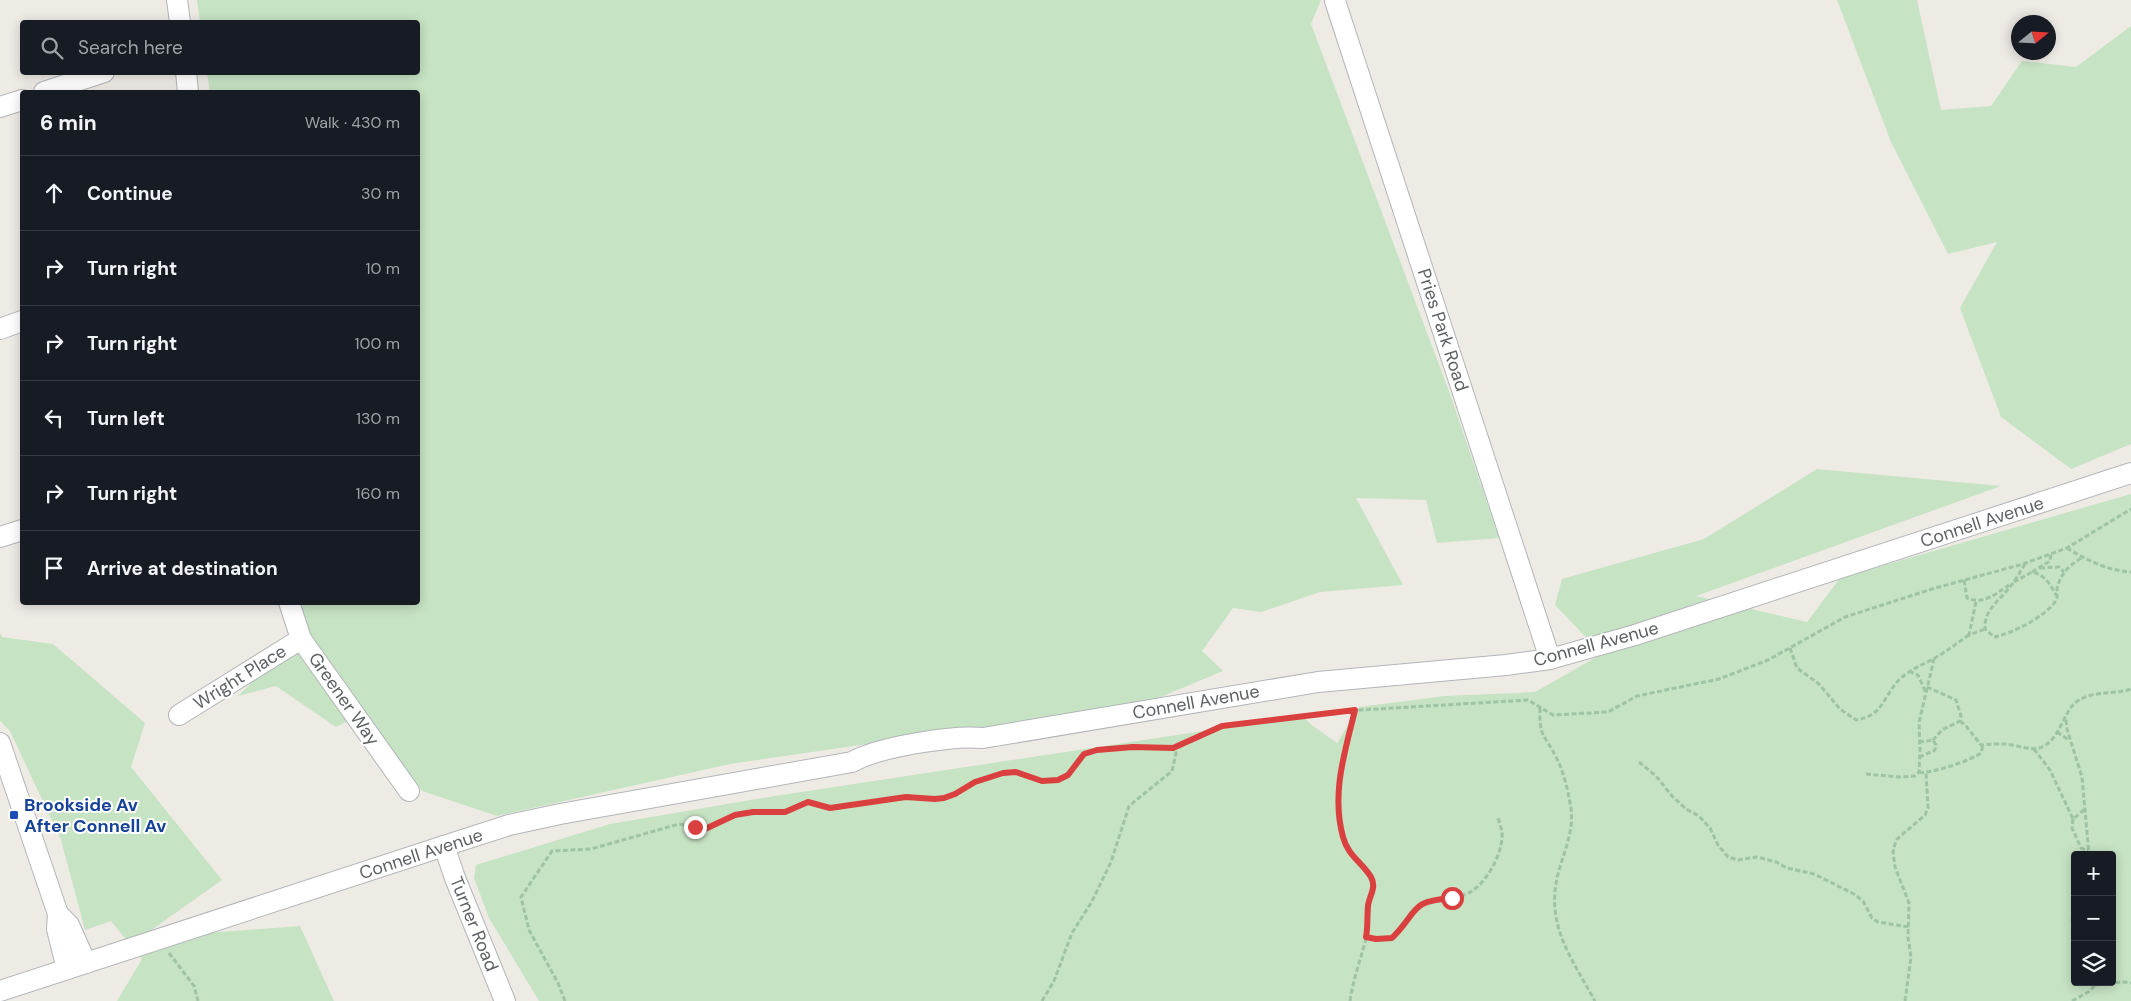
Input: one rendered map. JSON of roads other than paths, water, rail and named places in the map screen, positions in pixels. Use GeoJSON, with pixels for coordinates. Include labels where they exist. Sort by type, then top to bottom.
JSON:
{"type":"FeatureCollection","features":[{"type":"Feature","properties":{"kind":"street"},"geometry":{"type":"LineString","coordinates":[[177,0],[180,20]]}},
{"type":"Feature","properties":{"kind":"street","name":"Pries Park Road"},"geometry":{"type":"LineString","coordinates":[[1335,1],[1550,659]]}},
{"type":"Feature","properties":{"kind":"street"},"geometry":{"type":"LineString","coordinates":[[50,90],[95,75]]}},
{"type":"Feature","properties":{"kind":"street"},"geometry":{"type":"LineString","coordinates":[[186,75],[188,90]]}},
{"type":"Feature","properties":{"kind":"street"},"geometry":{"type":"LineString","coordinates":[[0,107],[20,101]]}},
{"type":"Feature","properties":{"kind":"street"},"geometry":{"type":"LineString","coordinates":[[0,329],[20,322]]}},
{"type":"Feature","properties":{"kind":"street","name":"Connell Avenue"},"geometry":{"type":"LineString","coordinates":[[0,991],[444,846],[509,826],[560,814],[852,762],[869,764],[911,757],[970,745],[983,738],[1318,682],[1506,665],[1550,659],[1636,635],[2131,473]]}},
{"type":"Feature","properties":{"kind":"street"},"geometry":{"type":"LineString","coordinates":[[0,537],[20,531]]}},
{"type":"Feature","properties":{"kind":"street","name":"Greener Way"},"geometry":{"type":"LineString","coordinates":[[290,605],[301,639],[409,791]]}},
{"type":"Feature","properties":{"kind":"street","name":"Wright Place"},"geometry":{"type":"LineString","coordinates":[[179,715],[301,639]]}},
{"type":"Feature","properties":{"kind":"street"},"geometry":{"type":"LineString","coordinates":[[0,743],[58,914],[57,929],[76,966]]}},
{"type":"Feature","properties":{"kind":"street","name":"Turner Road"},"geometry":{"type":"LineString","coordinates":[[444,846],[505,1001]]}},
{"type":"Feature","properties":{"kind":"place","name":"Brookside Av After Connell Av"},"geometry":{"type":"Point","coordinates":[14,815]}}]}
